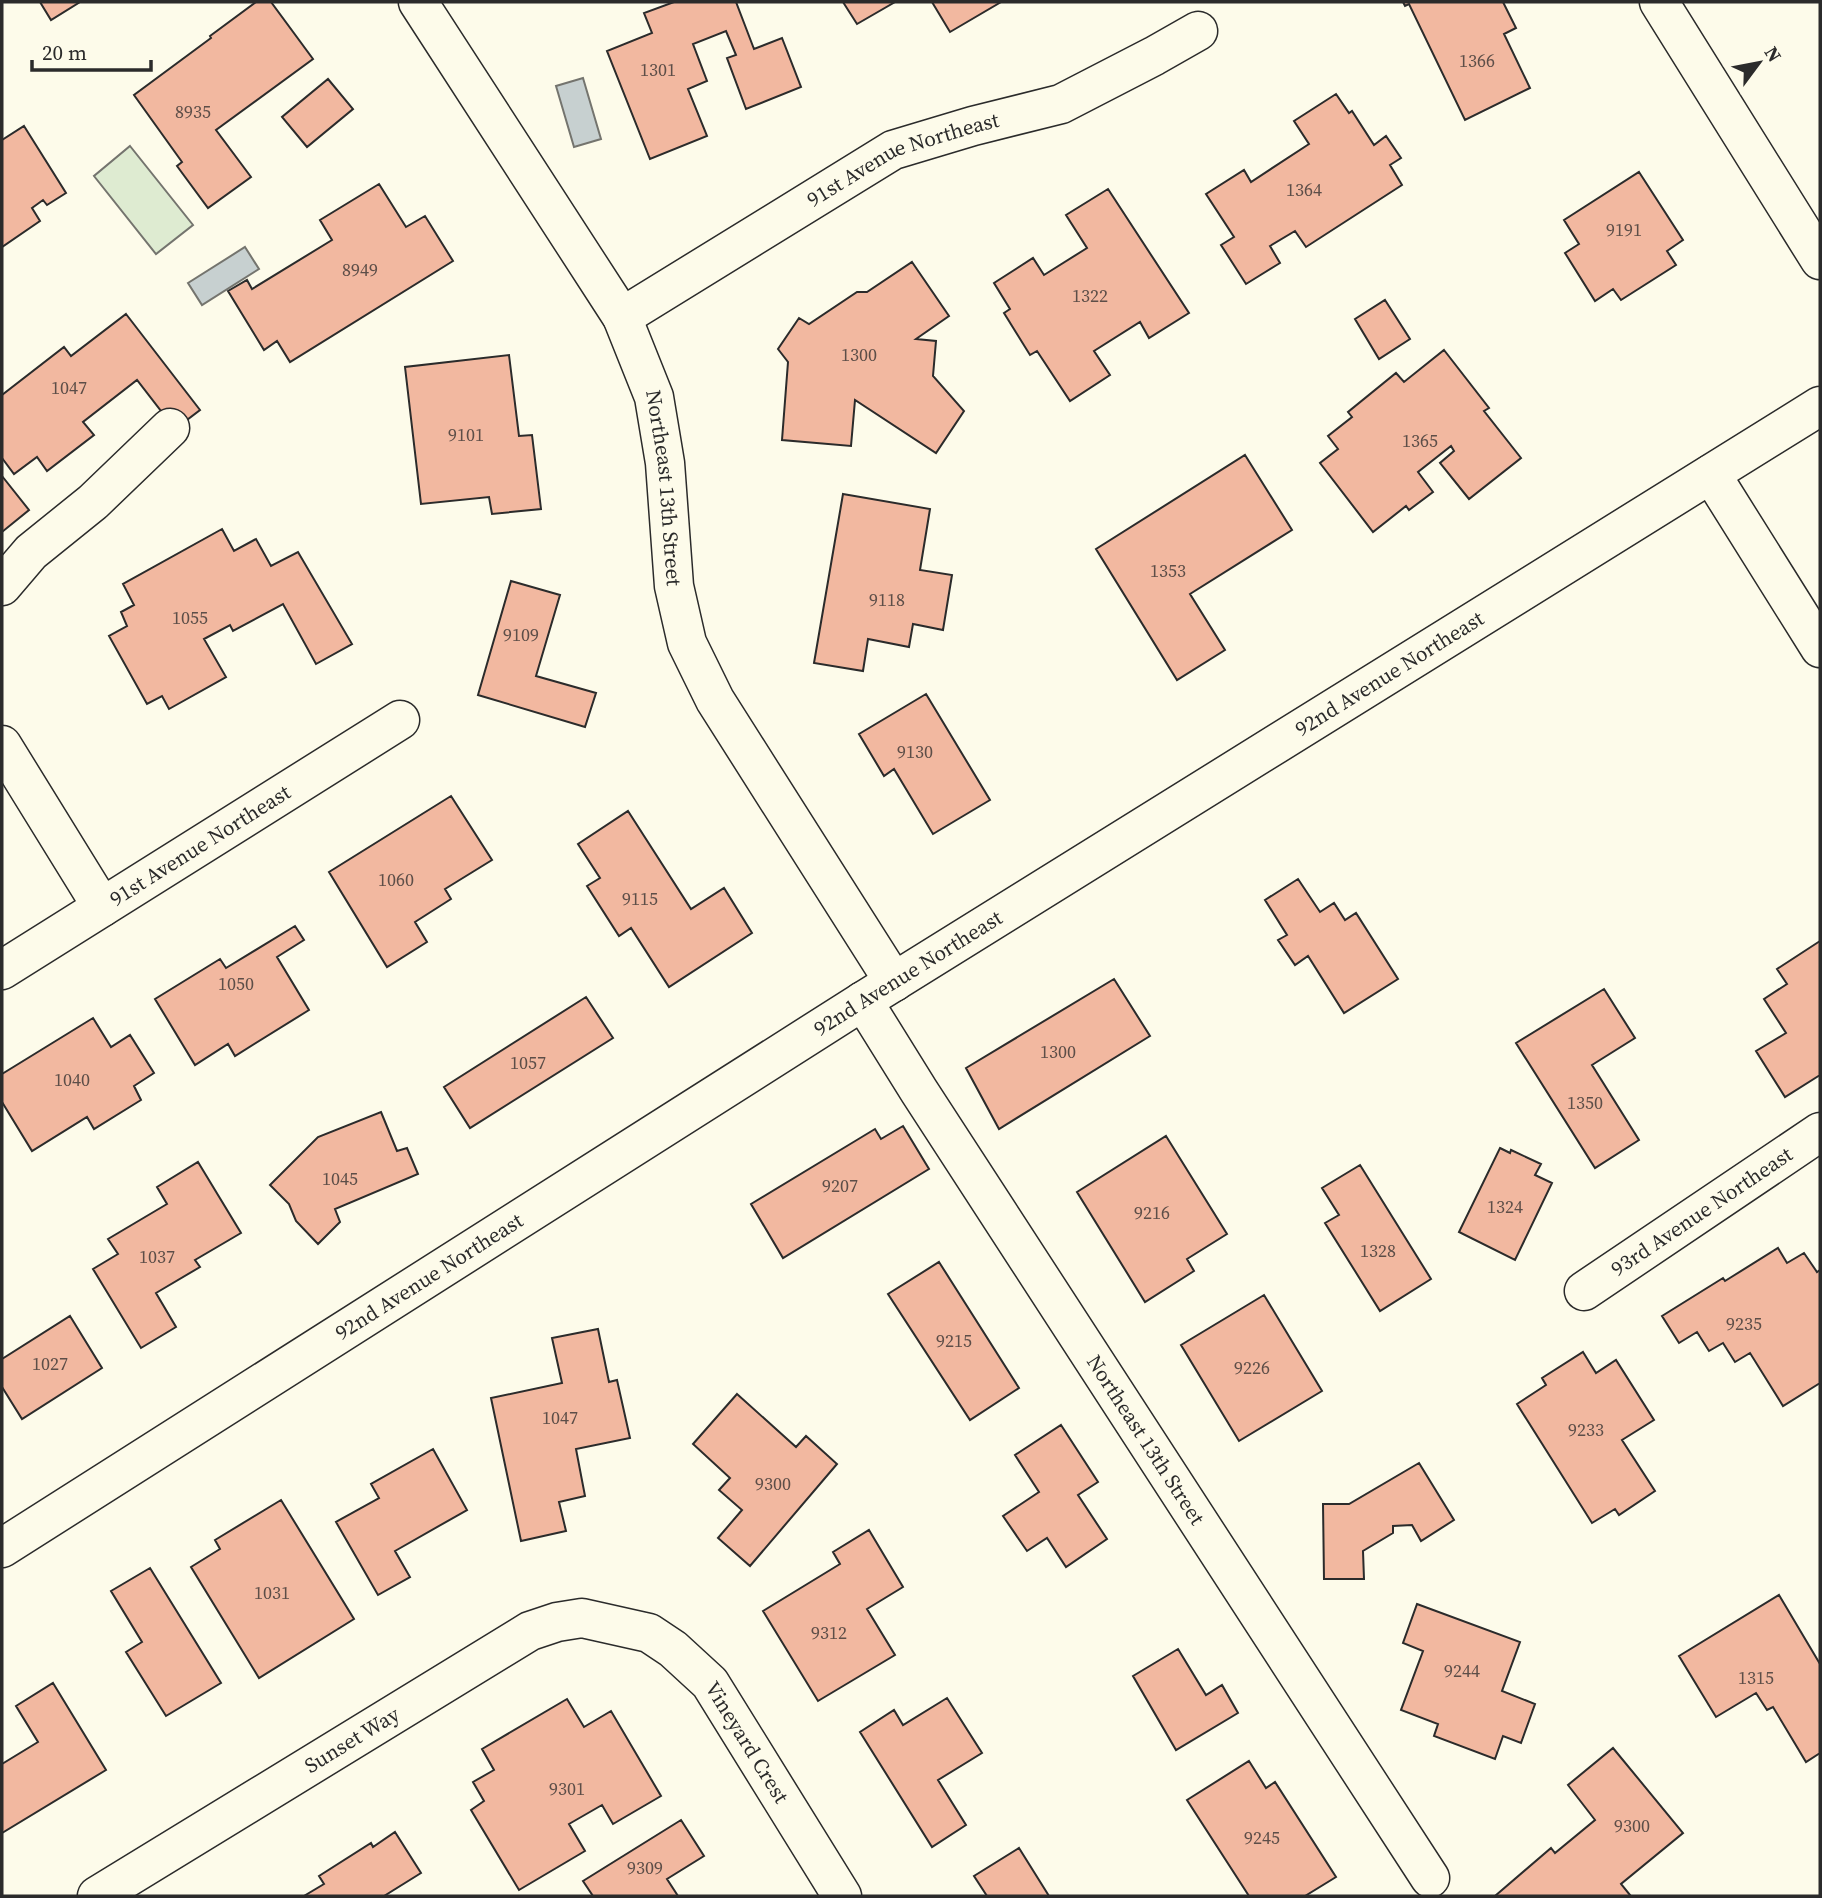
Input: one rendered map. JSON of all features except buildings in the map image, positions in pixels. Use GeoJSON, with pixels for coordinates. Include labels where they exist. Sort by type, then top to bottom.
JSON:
{"type":"FeatureCollection","features":[{"type":"Feature","properties":{"kind":"street","name":"Northeast 13th Street"},"geometry":{"type":"LineString","coordinates":[[418,2],[622,317],[654,397],[665,463],[674,586],[687,643],[715,700],[879,992],[926,1103],[1430,1878]]}},
{"type":"Feature","properties":{"kind":"street"},"geometry":{"type":"LineString","coordinates":[[1659,2],[1820,260]]}},
{"type":"Feature","properties":{"kind":"street","name":"91st Avenue Northeast"},"geometry":{"type":"LineString","coordinates":[[622,317],[892,150],[1061,104],[1198,31]]}},
{"type":"Feature","properties":{"kind":"street","name":"92nd Avenue Northeast"},"geometry":{"type":"LineString","coordinates":[[2,1548],[879,992],[1820,406]]}},
{"type":"Feature","properties":{"kind":"street"},"geometry":{"type":"LineString","coordinates":[[2,586],[30,552],[93,502],[170,429]]}},
{"type":"Feature","properties":{"kind":"street"},"geometry":{"type":"LineString","coordinates":[[1711,474],[1820,648]]}},
{"type":"Feature","properties":{"kind":"street","name":"91st Avenue Northeast"},"geometry":{"type":"LineString","coordinates":[[2,970],[400,720]]}},
{"type":"Feature","properties":{"kind":"street"},"geometry":{"type":"LineString","coordinates":[[2,745],[102,907]]}},
{"type":"Feature","properties":{"kind":"street","name":"93rd Avenue Northeast"},"geometry":{"type":"LineString","coordinates":[[1584,1291],[1820,1132]]}},
{"type":"Feature","properties":{"kind":"street","name":"Sunset Way"},"geometry":{"type":"LineString","coordinates":[[97,1896],[530,1631],[557,1622],[582,1618],[619,1625]]}},
{"type":"Feature","properties":{"kind":"street","name":"Vineyard Crest"},"geometry":{"type":"LineString","coordinates":[[619,1625],[649,1633],[673,1649],[710,1684],[842,1896]]}},
{"type":"Feature","properties":{"kind":"green space"},"geometry":{"type":"Polygon","coordinates":[[[130,146],[193,225],[156,254],[94,176],[130,146]]]}},
{"type":"Feature","properties":{"kind":"shaded area"},"geometry":{"type":"Polygon","coordinates":[[[583,78],[601,139],[574,147],[556,86],[583,78]]]}},
{"type":"Feature","properties":{"kind":"shaded area"},"geometry":{"type":"Polygon","coordinates":[[[245,247],[259,269],[202,305],[188,283],[245,247]]]}}]}
